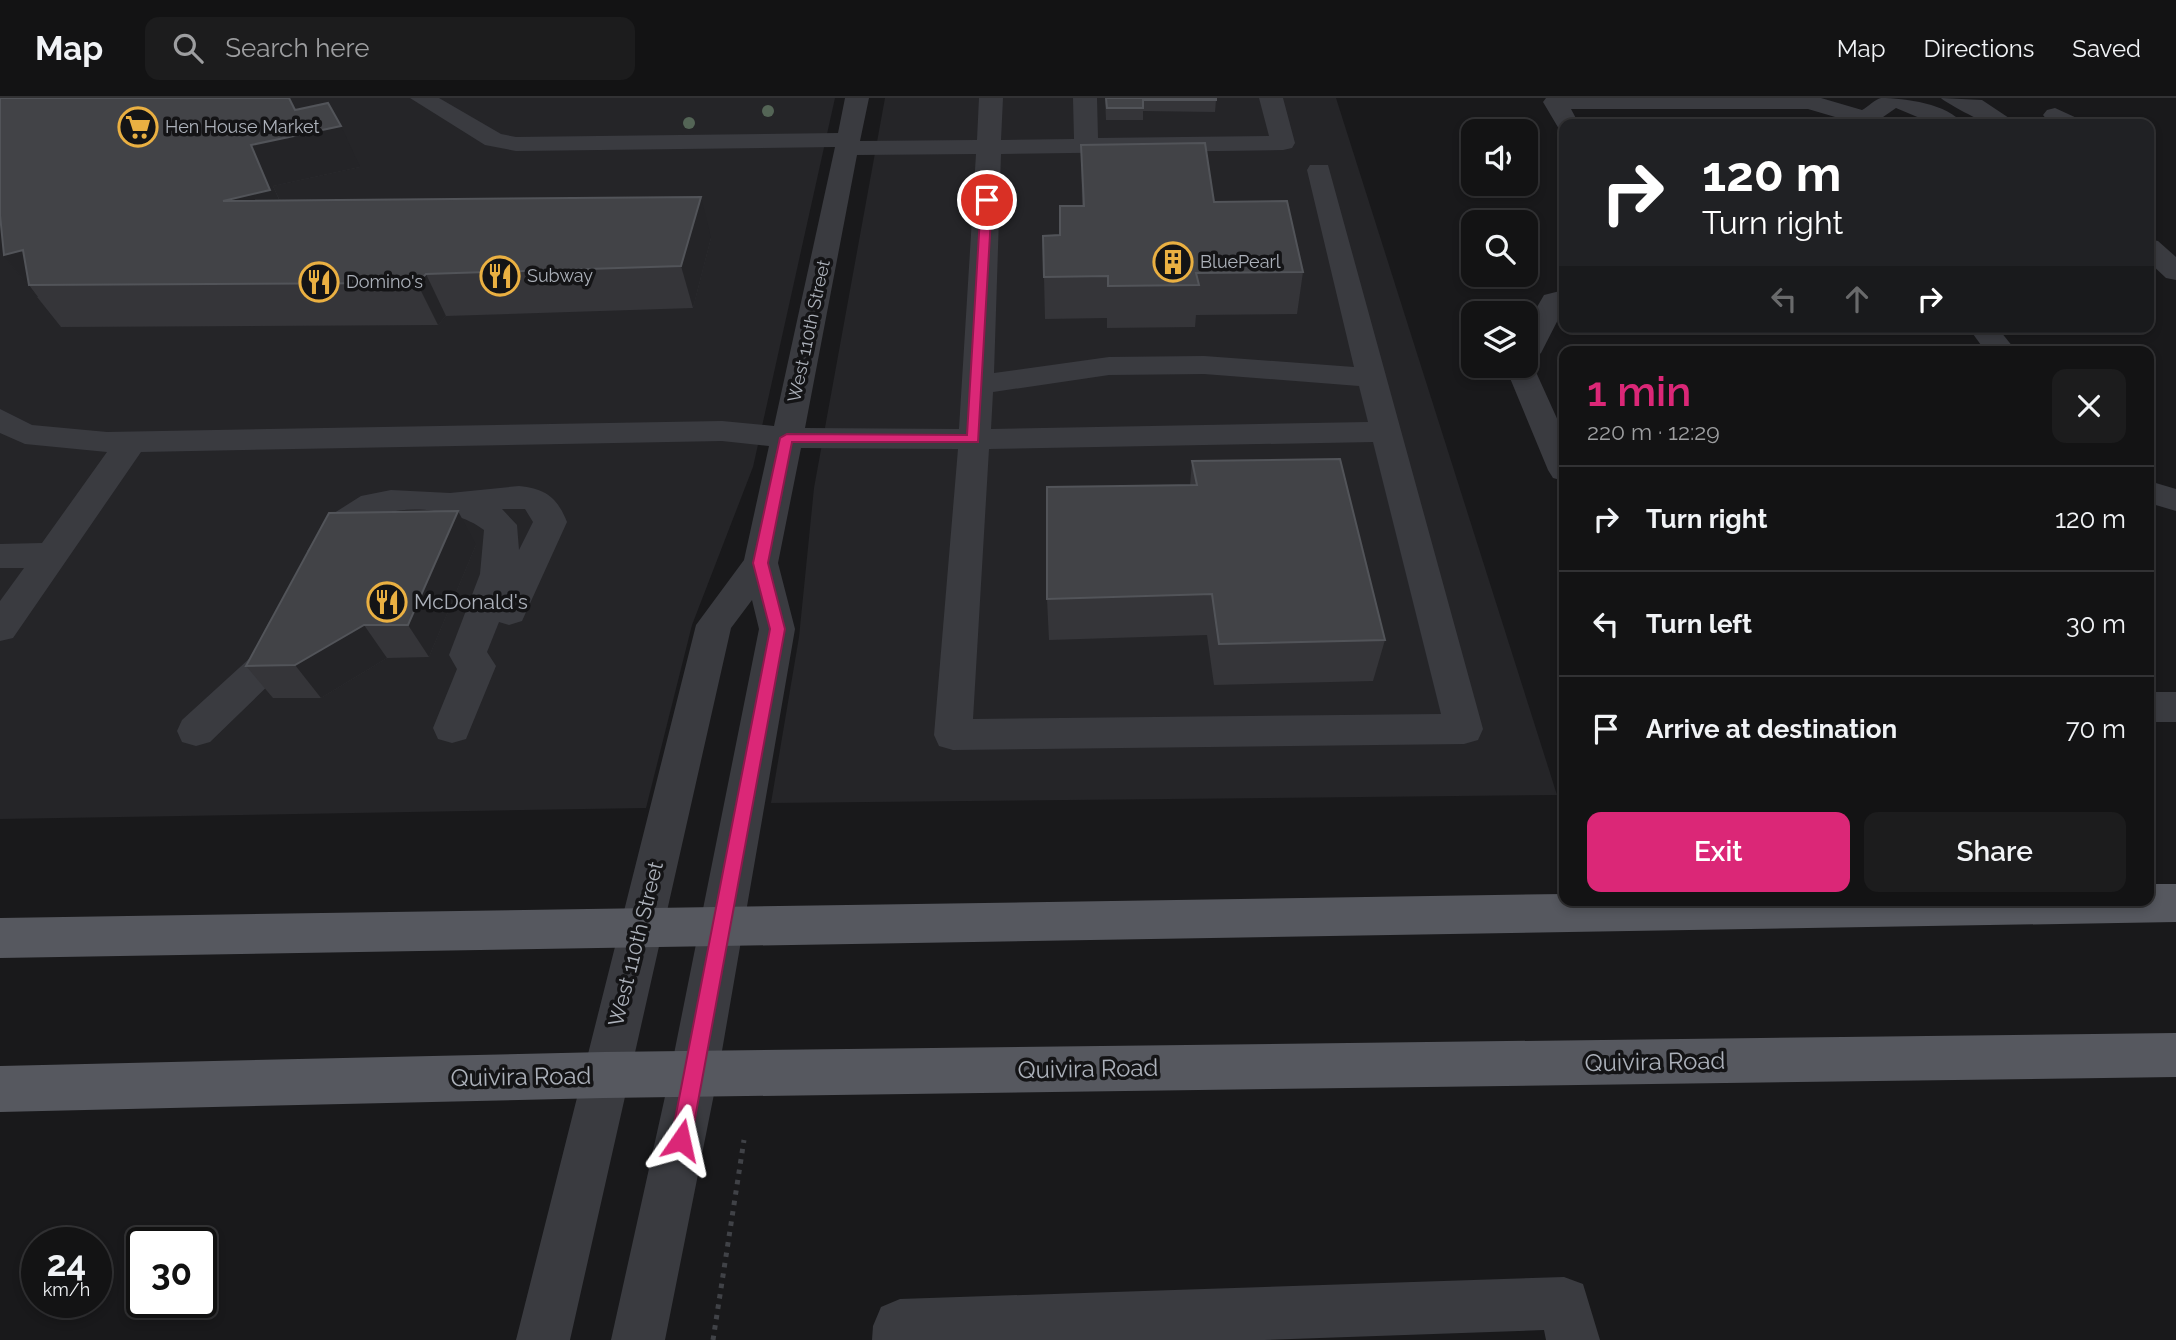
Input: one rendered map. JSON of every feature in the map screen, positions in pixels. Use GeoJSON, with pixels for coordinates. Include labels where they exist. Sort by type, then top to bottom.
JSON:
{"type":"FeatureCollection","features":[{"type":"Feature","properties":{"kind":"main road"},"geometry":{"type":"LineString","coordinates":[[2154,903],[2176,903]]}},
{"type":"Feature","properties":{"kind":"main road"},"geometry":{"type":"LineString","coordinates":[[0,938],[1986,906]]}},
{"type":"Feature","properties":{"kind":"main road","name":"Quivira Road"},"geometry":{"type":"LineString","coordinates":[[0,1089],[604,1075],[2176,1055]]}},
{"type":"Feature","properties":{"kind":"street"},"geometry":{"type":"LineString","coordinates":[[422,98],[494,140],[516,144],[989,147],[1283,143],[1271,98]]}},
{"type":"Feature","properties":{"kind":"street","name":"West 110th Street"},"geometry":{"type":"LineString","coordinates":[[638,1340],[694,1074],[777,629],[761,563],[857,98]]}},
{"type":"Feature","properties":{"kind":"street"},"geometry":{"type":"LineString","coordinates":[[991,98],[978,385],[953,735],[1464,729],[1318,170]]}},
{"type":"Feature","properties":{"kind":"street"},"geometry":{"type":"LineString","coordinates":[[1085,98],[1086,146]]}},
{"type":"Feature","properties":{"kind":"street"},"geometry":{"type":"LineString","coordinates":[[1953,98],[1997,119]]}},
{"type":"Feature","properties":{"kind":"street"},"geometry":{"type":"LineString","coordinates":[[1863,119],[1894,99],[1942,119]]}},
{"type":"Feature","properties":{"kind":"street"},"geometry":{"type":"LineString","coordinates":[[1564,119],[1555,102],[1810,102],[1855,119]]}},
{"type":"Feature","properties":{"kind":"street"},"geometry":{"type":"LineString","coordinates":[[2154,252],[2176,272]]}},
{"type":"Feature","properties":{"kind":"street"},"geometry":{"type":"LineString","coordinates":[[1538,331],[1554,301],[1559,300]]}},
{"type":"Feature","properties":{"kind":"street"},"geometry":{"type":"LineString","coordinates":[[978,385],[1123,366],[1204,365],[1372,378]]}},
{"type":"Feature","properties":{"kind":"street"},"geometry":{"type":"LineString","coordinates":[[1525,378],[1559,458]]}},
{"type":"Feature","properties":{"kind":"street"},"geometry":{"type":"LineString","coordinates":[[0,419],[25,434],[132,441],[722,431],[787,438],[974,439],[1386,432]]}},
{"type":"Feature","properties":{"kind":"street"},"geometry":{"type":"LineString","coordinates":[[0,628],[132,441]]}},
{"type":"Feature","properties":{"kind":"street"},"geometry":{"type":"LineString","coordinates":[[2154,493],[2176,500]]}},
{"type":"Feature","properties":{"kind":"street"},"geometry":{"type":"LineString","coordinates":[[196,732],[263,668],[341,524],[361,508],[388,502],[519,497],[535,499],[545,509],[550,522],[545,536],[530,560],[493,653],[477,666],[452,728]]}},
{"type":"Feature","properties":{"kind":"street"},"geometry":{"type":"LineString","coordinates":[[443,501],[492,516],[500,525],[504,540],[501,561],[467,655],[477,666]]}},
{"type":"Feature","properties":{"kind":"street"},"geometry":{"type":"LineString","coordinates":[[0,556],[52,555]]}},
{"type":"Feature","properties":{"kind":"street","name":"West 110th Street"},"geometry":{"type":"LineString","coordinates":[[543,1340],[639,928],[714,625],[761,563]]}},
{"type":"Feature","properties":{"kind":"street"},"geometry":{"type":"LineString","coordinates":[[2154,707],[2176,707]]}},
{"type":"Feature","properties":{"kind":"street"},"geometry":{"type":"LineString","coordinates":[[899,1340],[900,1326],[1564,1303],[1573,1340]]}},
{"type":"Feature","properties":{"kind":"path"},"geometry":{"type":"LineString","coordinates":[[713,1340],[744,1140]]}},
{"type":"Feature","properties":{"kind":"shaded area"},"geometry":{"type":"Polygon","coordinates":[[[0,98],[835,98],[753,467],[692,625],[646,808],[0,819],[0,98]]]}},
{"type":"Feature","properties":{"kind":"shaded area"},"geometry":{"type":"Polygon","coordinates":[[[885,98],[1336,98],[1557,795],[771,803],[799,637],[814,488],[885,98]]]}},
{"type":"Feature","properties":{"kind":"building"},"geometry":{"type":"Polygon","coordinates":[[[0,98],[289,98],[295,110],[328,103],[341,126],[251,145],[270,190],[223,201],[701,197],[681,266],[426,274],[417,283],[29,285],[23,250],[4,255],[0,215],[0,98]]]}},
{"type":"Feature","properties":{"kind":"building"},"geometry":{"type":"Polygon","coordinates":[[[1106,98],[1216,100],[1143,100],[1143,108],[1107,108],[1106,98]]]}},
{"type":"Feature","properties":{"kind":"building"},"geometry":{"type":"Polygon","coordinates":[[[1205,143],[1214,202],[1287,201],[1303,272],[1196,273],[1199,285],[1108,286],[1108,276],[1044,277],[1043,236],[1060,235],[1060,206],[1084,206],[1081,145],[1205,143]]]}},
{"type":"Feature","properties":{"kind":"building"},"geometry":{"type":"Polygon","coordinates":[[[1340,459],[1385,640],[1219,644],[1212,594],[1047,599],[1047,487],[1197,485],[1192,461],[1340,459]]]}},
{"type":"Feature","properties":{"kind":"building"},"geometry":{"type":"Polygon","coordinates":[[[458,511],[408,625],[364,625],[295,665],[246,666],[329,513],[458,511]]]}},
{"type":"Feature","properties":{"kind":"place","name":"Hen House Market"},"geometry":{"type":"Point","coordinates":[138,127]}},
{"type":"Feature","properties":{"kind":"place","name":"BluePearl"},"geometry":{"type":"Point","coordinates":[1173,262]}},
{"type":"Feature","properties":{"kind":"place","name":"Subway"},"geometry":{"type":"Point","coordinates":[500,276]}},
{"type":"Feature","properties":{"kind":"place","name":"Domino's"},"geometry":{"type":"Point","coordinates":[319,282]}},
{"type":"Feature","properties":{"kind":"place","name":"McDonald's"},"geometry":{"type":"Point","coordinates":[387,602]}},
{"type":"Feature","properties":{"kind":"route"},"geometry":{"type":"LineString","coordinates":[[681,1140],[777,629],[761,563],[787,438],[974,439],[987,200]]}}]}
